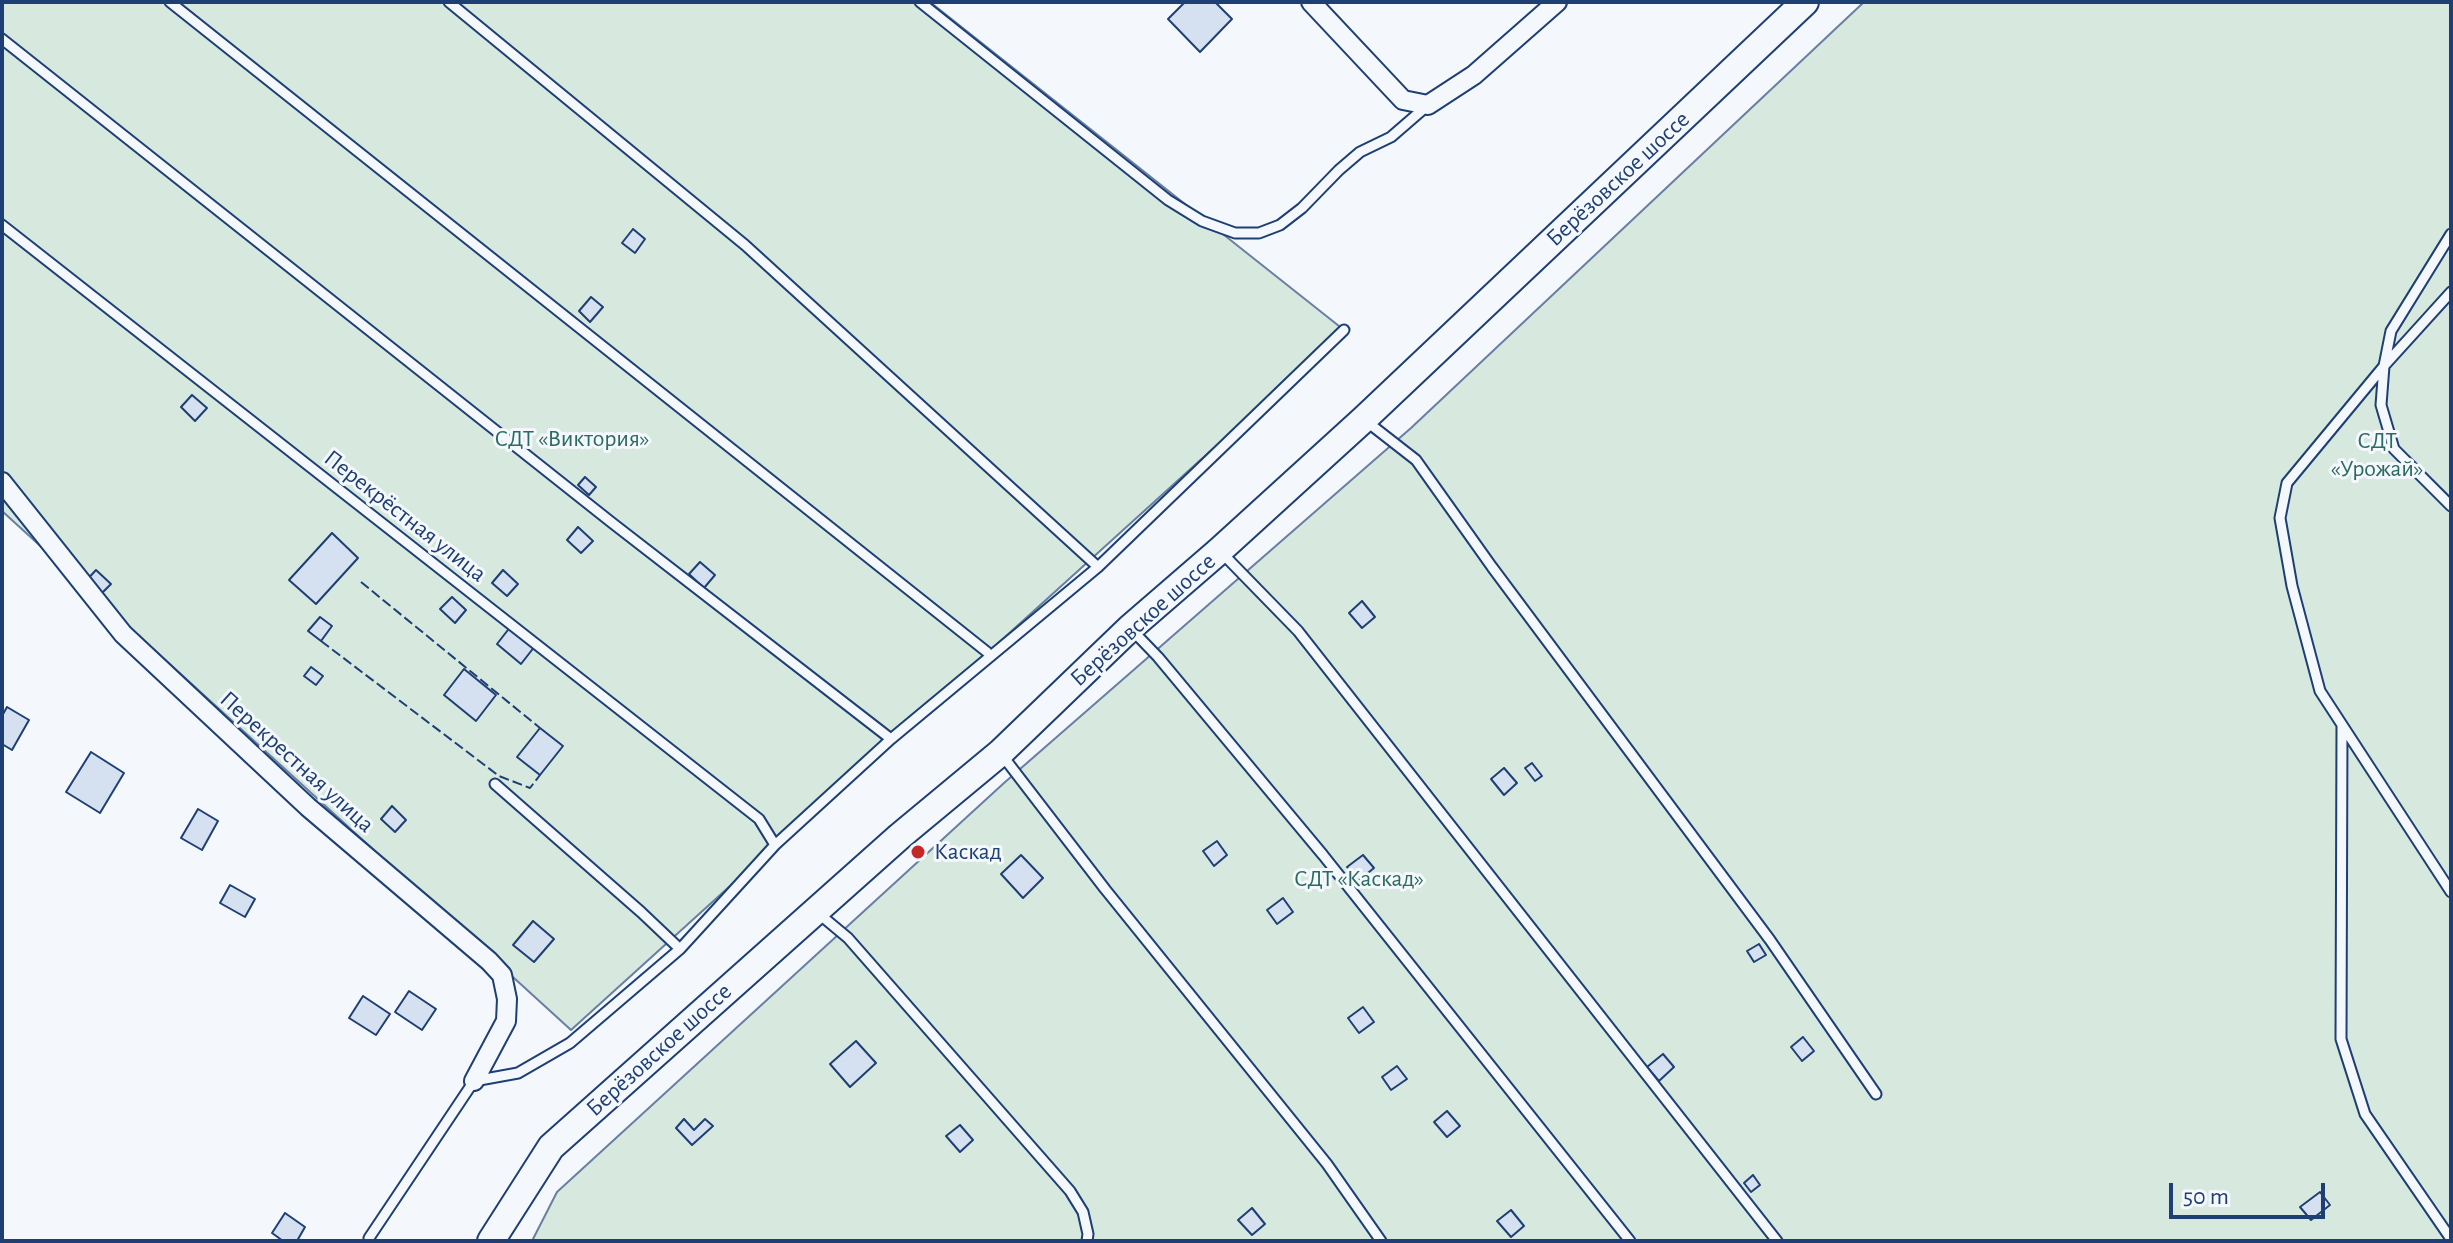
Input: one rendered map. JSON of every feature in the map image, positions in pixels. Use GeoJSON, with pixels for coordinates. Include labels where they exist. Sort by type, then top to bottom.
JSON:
{"type":"FeatureCollection","features":[{"type":"Feature","properties":{"kind":"street"},"geometry":{"type":"LineString","coordinates":[[1311,2],[1403,100],[1428,105],[1474,75],[1557,2]]}},
{"type":"Feature","properties":{"kind":"street","name":"Берёзовское шоссе"},"geometry":{"type":"LineString","coordinates":[[491,1241],[551,1147],[900,836],[1000,753],[1130,628],[1364,419],[1805,2]]}},
{"type":"Feature","properties":{"kind":"street","name":"Перекрестная улица"},"geometry":{"type":"LineString","coordinates":[[2,482],[123,634],[308,807],[502,975],[507,999],[506,1021],[474,1081]]}},
{"type":"Feature","properties":{"kind":"lane"},"geometry":{"type":"LineString","coordinates":[[170,2],[987,652]]}},
{"type":"Feature","properties":{"kind":"lane"},"geometry":{"type":"LineString","coordinates":[[449,2],[745,245],[1098,567]]}},
{"type":"Feature","properties":{"kind":"lane"},"geometry":{"type":"LineString","coordinates":[[920,2],[1168,200],[1202,221],[1235,233],[1259,233],[1280,225],[1360,152],[1391,137],[1428,105]]}},
{"type":"Feature","properties":{"kind":"lane"},"geometry":{"type":"LineString","coordinates":[[2,39],[599,513],[891,739]]}},
{"type":"Feature","properties":{"kind":"lane","name":"Перекрёстная улица"},"geometry":{"type":"LineString","coordinates":[[2,225],[759,819],[775,845]]}},
{"type":"Feature","properties":{"kind":"lane"},"geometry":{"type":"LineString","coordinates":[[2451,234],[2391,331],[2381,405],[2394,449],[2451,506]]}},
{"type":"Feature","properties":{"kind":"lane"},"geometry":{"type":"LineString","coordinates":[[2451,292],[2384,366],[2287,483],[2280,518],[2292,586],[2320,691],[2451,892]]}},
{"type":"Feature","properties":{"kind":"lane"},"geometry":{"type":"LineString","coordinates":[[369,1238],[474,1081],[518,1073],[570,1043],[680,949],[775,845],[891,739],[1098,567],[1344,330]]}},
{"type":"Feature","properties":{"kind":"lane"},"geometry":{"type":"LineString","coordinates":[[1364,419],[1416,460],[1770,940],[1876,1094]]}},
{"type":"Feature","properties":{"kind":"lane"},"geometry":{"type":"LineString","coordinates":[[1219,551],[1298,631],[1777,1241]]}},
{"type":"Feature","properties":{"kind":"lane"},"geometry":{"type":"LineString","coordinates":[[1130,628],[1158,657],[1323,855],[1630,1241]]}},
{"type":"Feature","properties":{"kind":"lane"},"geometry":{"type":"LineString","coordinates":[[2342,725],[2341,1039],[2365,1114],[2451,1239]]}},
{"type":"Feature","properties":{"kind":"lane"},"geometry":{"type":"LineString","coordinates":[[1000,753],[1105,889],[1327,1164],[1381,1241]]}},
{"type":"Feature","properties":{"kind":"lane"},"geometry":{"type":"LineString","coordinates":[[495,784],[680,949]]}},
{"type":"Feature","properties":{"kind":"lane"},"geometry":{"type":"LineString","coordinates":[[815,911],[848,938],[1070,1191],[1083,1212],[1087,1241]]}},
{"type":"Feature","properties":{"kind":"green space","name":"СДТ «Виктория»"},"geometry":{"type":"Polygon","coordinates":[[[2,2],[930,2],[1344,330],[571,1030],[2,511],[2,2]]]}},
{"type":"Feature","properties":{"kind":"green space"},"geometry":{"type":"Polygon","coordinates":[[[1864,2],[2451,2],[2451,1241],[532,1241],[557,1192],[1004,783],[1411,428],[1864,2]]]}},
{"type":"Feature","properties":{"kind":"building"},"geometry":{"type":"Polygon","coordinates":[[[1185,2],[1215,2],[1232,19],[1200,52],[1168,19],[1185,2]]]}},
{"type":"Feature","properties":{"kind":"building"},"geometry":{"type":"Polygon","coordinates":[[[633,229],[645,239],[635,253],[622,243],[633,229]]]}},
{"type":"Feature","properties":{"kind":"building"},"geometry":{"type":"Polygon","coordinates":[[[591,297],[603,307],[590,322],[579,311],[591,297]]]}},
{"type":"Feature","properties":{"kind":"building"},"geometry":{"type":"Polygon","coordinates":[[[192,395],[207,408],[195,421],[181,407],[192,395]]]}},
{"type":"Feature","properties":{"kind":"building"},"geometry":{"type":"Polygon","coordinates":[[[585,477],[596,487],[589,495],[578,485],[585,477]]]}},
{"type":"Feature","properties":{"kind":"building"},"geometry":{"type":"Polygon","coordinates":[[[578,527],[593,541],[581,553],[567,540],[578,527]]]}},
{"type":"Feature","properties":{"kind":"building"},"geometry":{"type":"Polygon","coordinates":[[[332,533],[358,558],[316,604],[289,580],[332,533]]]}},
{"type":"Feature","properties":{"kind":"building"},"geometry":{"type":"Polygon","coordinates":[[[700,562],[715,575],[704,588],[689,574],[700,562]]]}},
{"type":"Feature","properties":{"kind":"building"},"geometry":{"type":"Polygon","coordinates":[[[96,570],[111,584],[99,596],[84,583],[96,570]]]}},
{"type":"Feature","properties":{"kind":"building"},"geometry":{"type":"Polygon","coordinates":[[[503,570],[518,584],[507,596],[492,583],[503,570]]]}},
{"type":"Feature","properties":{"kind":"building"},"geometry":{"type":"Polygon","coordinates":[[[452,597],[466,610],[455,623],[440,609],[452,597]]]}},
{"type":"Feature","properties":{"kind":"building"},"geometry":{"type":"Polygon","coordinates":[[[1362,601],[1375,617],[1362,628],[1349,613],[1362,601]]]}},
{"type":"Feature","properties":{"kind":"building"},"geometry":{"type":"Polygon","coordinates":[[[320,617],[332,626],[321,641],[308,631],[320,617]]]}},
{"type":"Feature","properties":{"kind":"building"},"geometry":{"type":"Polygon","coordinates":[[[511,626],[535,646],[521,664],[497,644],[511,626]]]}},
{"type":"Feature","properties":{"kind":"building"},"geometry":{"type":"Polygon","coordinates":[[[311,667],[323,676],[316,685],[304,676],[311,667]]]}},
{"type":"Feature","properties":{"kind":"building"},"geometry":{"type":"Polygon","coordinates":[[[464,669],[496,695],[476,721],[444,695],[464,669]]]}},
{"type":"Feature","properties":{"kind":"building"},"geometry":{"type":"Polygon","coordinates":[[[7,707],[29,720],[12,750],[2,744],[2,716],[7,707]]]}},
{"type":"Feature","properties":{"kind":"building"},"geometry":{"type":"Polygon","coordinates":[[[540,728],[563,746],[540,775],[517,757],[540,728]]]}},
{"type":"Feature","properties":{"kind":"building"},"geometry":{"type":"Polygon","coordinates":[[[91,752],[124,773],[100,813],[66,792],[91,752]]]}},
{"type":"Feature","properties":{"kind":"building"},"geometry":{"type":"Polygon","coordinates":[[[1532,763],[1542,776],[1535,781],[1525,768],[1532,763]]]}},
{"type":"Feature","properties":{"kind":"building"},"geometry":{"type":"Polygon","coordinates":[[[1504,768],[1517,783],[1504,795],[1491,779],[1504,768]]]}},
{"type":"Feature","properties":{"kind":"building"},"geometry":{"type":"Polygon","coordinates":[[[392,806],[406,820],[395,832],[381,819],[392,806]]]}},
{"type":"Feature","properties":{"kind":"building"},"geometry":{"type":"Polygon","coordinates":[[[198,809],[218,821],[202,850],[181,838],[198,809]]]}},
{"type":"Feature","properties":{"kind":"building"},"geometry":{"type":"Polygon","coordinates":[[[1217,841],[1227,855],[1214,866],[1203,851],[1217,841]]]}},
{"type":"Feature","properties":{"kind":"building"},"geometry":{"type":"Polygon","coordinates":[[[1021,855],[1043,878],[1023,898],[1001,874],[1021,855]]]}},
{"type":"Feature","properties":{"kind":"building"},"geometry":{"type":"Polygon","coordinates":[[[1363,855],[1374,868],[1358,881],[1347,867],[1363,855]]]}},
{"type":"Feature","properties":{"kind":"building"},"geometry":{"type":"Polygon","coordinates":[[[230,885],[255,899],[245,917],[220,903],[230,885]]]}},
{"type":"Feature","properties":{"kind":"building"},"geometry":{"type":"Polygon","coordinates":[[[1283,898],[1293,912],[1277,924],[1267,910],[1283,898]]]}},
{"type":"Feature","properties":{"kind":"building"},"geometry":{"type":"Polygon","coordinates":[[[533,921],[554,939],[534,962],[513,945],[533,921]]]}},
{"type":"Feature","properties":{"kind":"building"},"geometry":{"type":"Polygon","coordinates":[[[1759,944],[1766,955],[1754,962],[1747,951],[1759,944]]]}},
{"type":"Feature","properties":{"kind":"building"},"geometry":{"type":"Polygon","coordinates":[[[409,991],[436,1009],[422,1030],[395,1012],[409,991]]]}},
{"type":"Feature","properties":{"kind":"building"},"geometry":{"type":"Polygon","coordinates":[[[363,996],[390,1014],[376,1035],[349,1018],[363,996]]]}},
{"type":"Feature","properties":{"kind":"building"},"geometry":{"type":"Polygon","coordinates":[[[1363,1007],[1374,1022],[1359,1033],[1348,1018],[1363,1007]]]}},
{"type":"Feature","properties":{"kind":"building"},"geometry":{"type":"Polygon","coordinates":[[[1803,1037],[1814,1051],[1802,1061],[1791,1047],[1803,1037]]]}},
{"type":"Feature","properties":{"kind":"building"},"geometry":{"type":"Polygon","coordinates":[[[856,1041],[876,1063],[850,1087],[830,1064],[856,1041]]]}},
{"type":"Feature","properties":{"kind":"building"},"geometry":{"type":"Polygon","coordinates":[[[1663,1054],[1674,1067],[1659,1081],[1647,1067],[1663,1054]]]}},
{"type":"Feature","properties":{"kind":"building"},"geometry":{"type":"Polygon","coordinates":[[[1397,1066],[1407,1079],[1391,1090],[1382,1077],[1397,1066]]]}},
{"type":"Feature","properties":{"kind":"building"},"geometry":{"type":"Polygon","coordinates":[[[1447,1111],[1460,1126],[1447,1137],[1434,1122],[1447,1111]]]}},
{"type":"Feature","properties":{"kind":"building"},"geometry":{"type":"Polygon","coordinates":[[[684,1119],[694,1130],[705,1119],[713,1126],[692,1145],[676,1128],[684,1119]]]}},
{"type":"Feature","properties":{"kind":"building"},"geometry":{"type":"Polygon","coordinates":[[[960,1125],[973,1140],[960,1152],[946,1136],[960,1125]]]}},
{"type":"Feature","properties":{"kind":"building"},"geometry":{"type":"Polygon","coordinates":[[[1753,1175],[1760,1185],[1751,1192],[1744,1183],[1753,1175]]]}},
{"type":"Feature","properties":{"kind":"building"},"geometry":{"type":"Polygon","coordinates":[[[2320,1192],[2330,1205],[2311,1220],[2300,1207],[2320,1192]]]}},
{"type":"Feature","properties":{"kind":"building"},"geometry":{"type":"Polygon","coordinates":[[[1252,1208],[1265,1224],[1252,1235],[1238,1220],[1252,1208]]]}},
{"type":"Feature","properties":{"kind":"building"},"geometry":{"type":"Polygon","coordinates":[[[1511,1210],[1524,1226],[1511,1237],[1497,1221],[1511,1210]]]}},
{"type":"Feature","properties":{"kind":"building"},"geometry":{"type":"Polygon","coordinates":[[[285,1213],[305,1227],[297,1241],[283,1241],[272,1233],[285,1213]]]}},
{"type":"Feature","properties":{"kind":"fence"},"geometry":{"type":"LineString","coordinates":[[361,582],[540,728]]}},
{"type":"Feature","properties":{"kind":"fence"},"geometry":{"type":"LineString","coordinates":[[321,641],[499,776],[530,788],[540,775]]}},
{"type":"Feature","properties":{"kind":"place","name":"Каскад"},"geometry":{"type":"Point","coordinates":[918,852]}},
{"type":"Feature","properties":{"kind":"park label","name":"СДТ «Урожай»"},"geometry":{"type":"Point","coordinates":[2377,455]}},
{"type":"Feature","properties":{"kind":"park label","name":"СДТ «Каскад»"},"geometry":{"type":"Point","coordinates":[1359,879]}}]}
